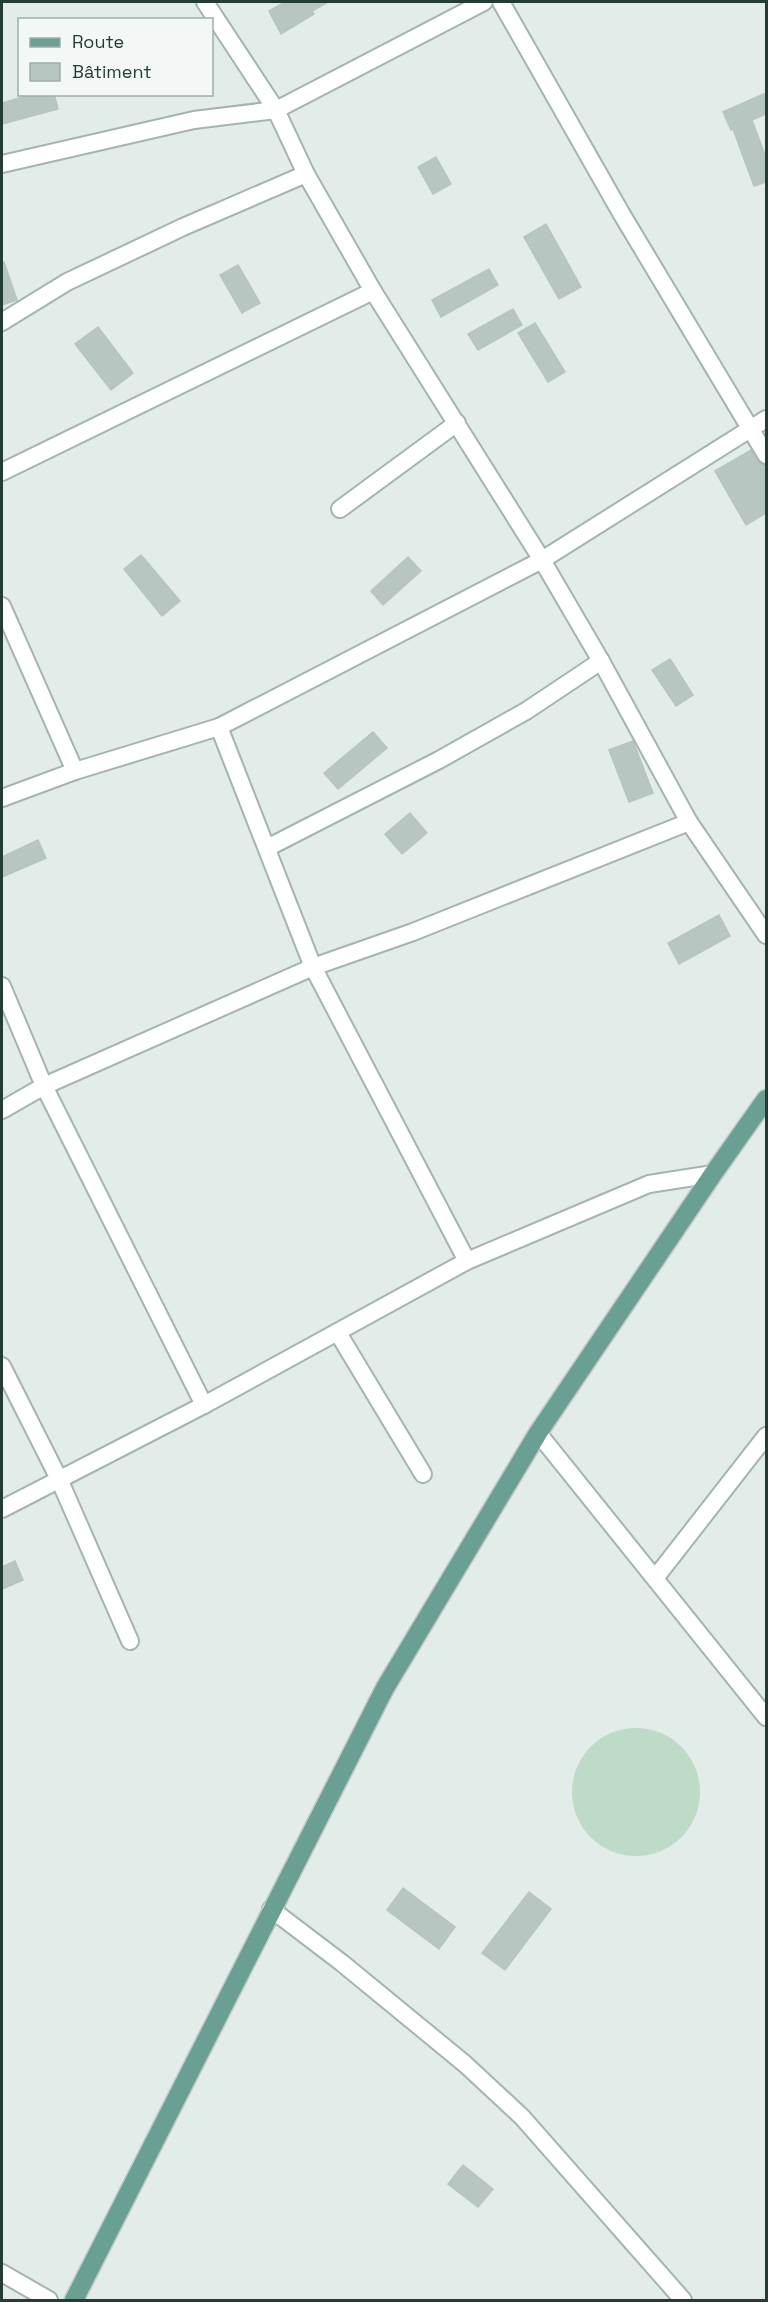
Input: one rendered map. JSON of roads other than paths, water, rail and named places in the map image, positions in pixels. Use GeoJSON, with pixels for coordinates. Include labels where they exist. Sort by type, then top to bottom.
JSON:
{"type":"FeatureCollection","features":[{"type":"Feature","properties":{"kind":"main road"},"geometry":{"type":"LineString","coordinates":[[74,2301],[385,1688],[538,1433],[712,1174],[766,1099]]}},
{"type":"Feature","properties":{"kind":"street"},"geometry":{"type":"LineString","coordinates":[[206,2],[276,110],[306,174],[373,291],[542,560],[601,661],[689,822],[766,935]]}},
{"type":"Feature","properties":{"kind":"street"},"geometry":{"type":"LineString","coordinates":[[2,164],[194,120],[276,110],[484,2]]}},
{"type":"Feature","properties":{"kind":"street"},"geometry":{"type":"LineString","coordinates":[[501,2],[621,213],[766,455]]}},
{"type":"Feature","properties":{"kind":"street"},"geometry":{"type":"LineString","coordinates":[[2,322],[67,282],[183,227],[306,174]]}},
{"type":"Feature","properties":{"kind":"street"},"geometry":{"type":"LineString","coordinates":[[2,472],[373,291]]}},
{"type":"Feature","properties":{"kind":"street"},"geometry":{"type":"LineString","coordinates":[[2,798],[75,771],[219,727],[542,560],[766,419]]}},
{"type":"Feature","properties":{"kind":"street"},"geometry":{"type":"LineString","coordinates":[[340,509],[457,423]]}},
{"type":"Feature","properties":{"kind":"street"},"geometry":{"type":"LineString","coordinates":[[2,606],[75,771]]}},
{"type":"Feature","properties":{"kind":"street"},"geometry":{"type":"LineString","coordinates":[[267,848],[439,760],[526,711],[601,661]]}},
{"type":"Feature","properties":{"kind":"street"},"geometry":{"type":"LineString","coordinates":[[219,727],[313,967],[467,1261]]}},
{"type":"Feature","properties":{"kind":"street"},"geometry":{"type":"LineString","coordinates":[[2,1110],[44,1086],[313,967],[413,932],[689,822]]}},
{"type":"Feature","properties":{"kind":"street"},"geometry":{"type":"LineString","coordinates":[[2,986],[44,1086],[204,1405]]}},
{"type":"Feature","properties":{"kind":"street"},"geometry":{"type":"LineString","coordinates":[[2,1509],[204,1405],[467,1261],[649,1184],[712,1174]]}},
{"type":"Feature","properties":{"kind":"street"},"geometry":{"type":"LineString","coordinates":[[338,1333],[423,1474]]}},
{"type":"Feature","properties":{"kind":"street"},"geometry":{"type":"LineString","coordinates":[[2,1366],[59,1479],[130,1641]]}},
{"type":"Feature","properties":{"kind":"street"},"geometry":{"type":"LineString","coordinates":[[538,1433],[766,1715]]}},
{"type":"Feature","properties":{"kind":"street"},"geometry":{"type":"LineString","coordinates":[[656,1577],[766,1436]]}},
{"type":"Feature","properties":{"kind":"street"},"geometry":{"type":"LineString","coordinates":[[271,1909],[342,1963],[465,2064],[522,2117],[683,2301]]}},
{"type":"Feature","properties":{"kind":"street"},"geometry":{"type":"LineString","coordinates":[[2,2273],[49,2301]]}}]}
